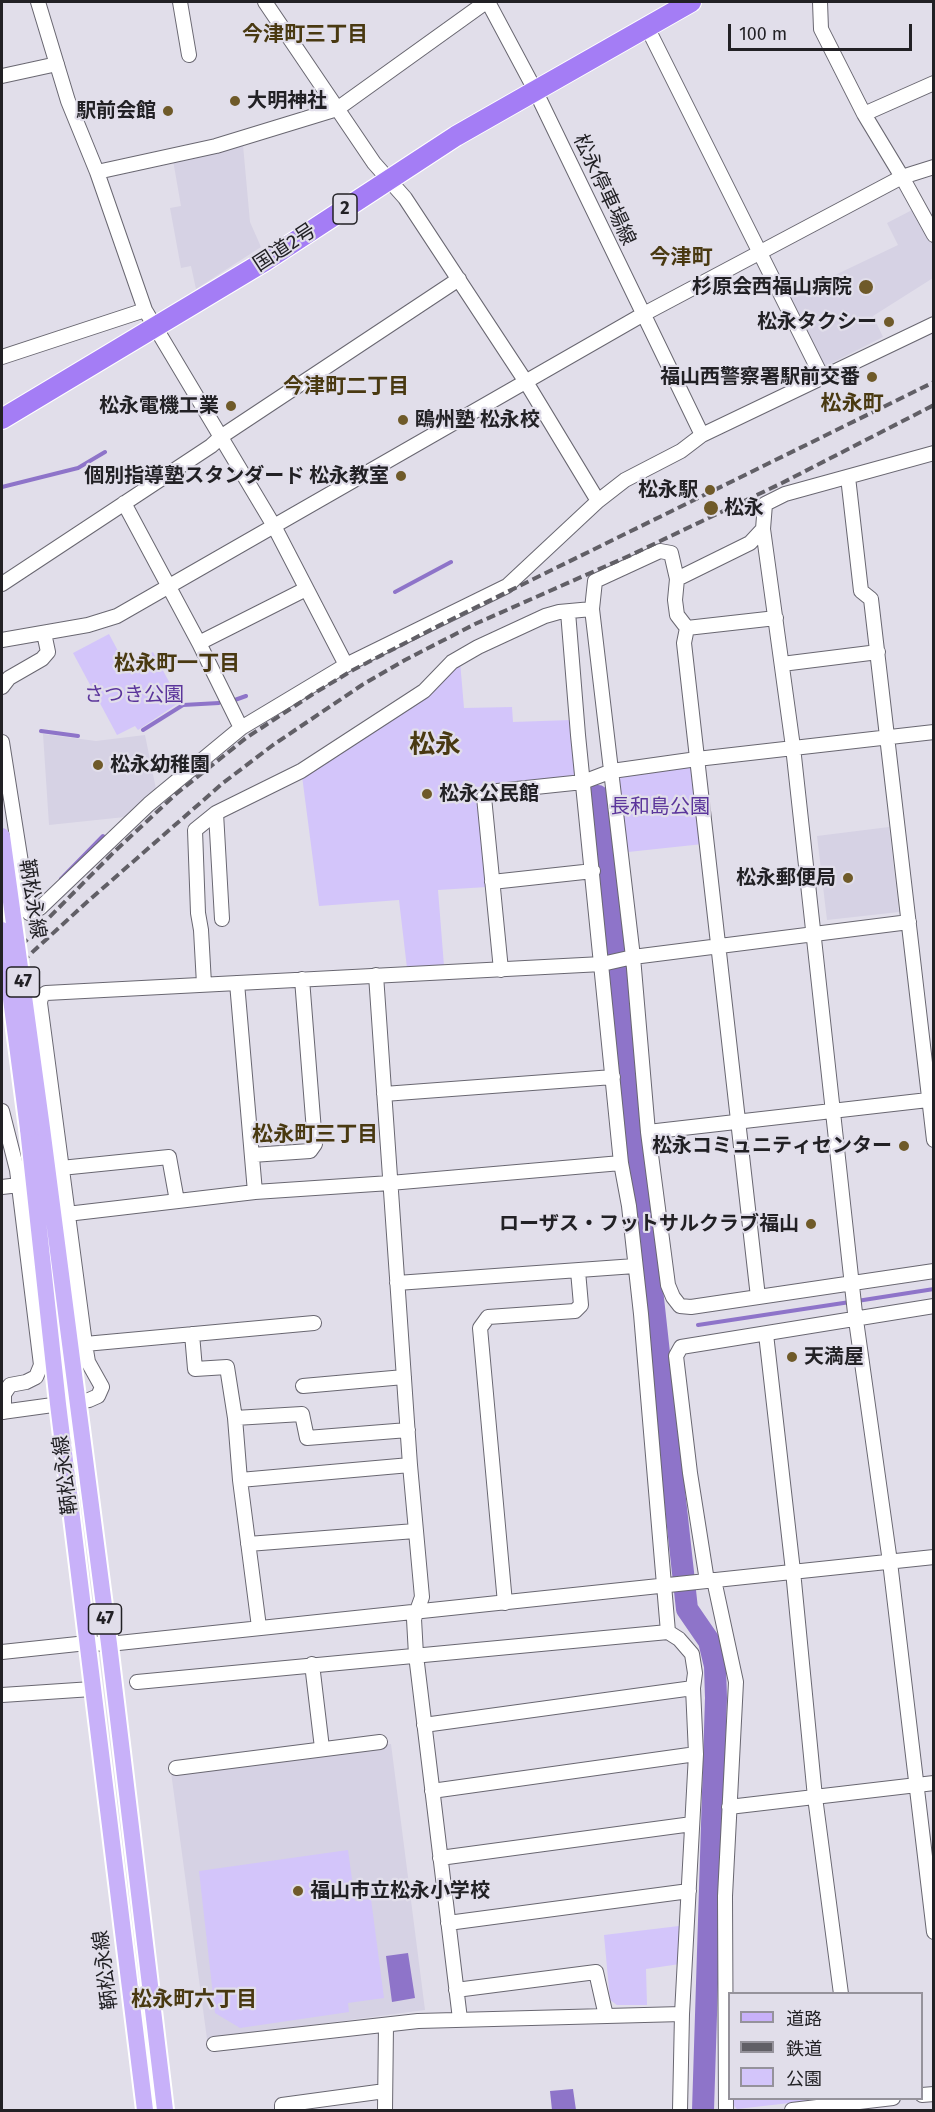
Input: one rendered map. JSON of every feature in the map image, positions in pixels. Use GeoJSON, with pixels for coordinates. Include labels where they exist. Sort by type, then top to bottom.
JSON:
{"type":"FeatureCollection","features":[{"type":"Feature","properties":{"kind":"highway","name":"国道2号"},"geometry":{"type":"LineString","coordinates":[[2,419],[265,261],[456,136],[691,2]]}},
{"type":"Feature","properties":{"kind":"main road","name":"鞆松永線"},"geometry":{"type":"LineString","coordinates":[[2,836],[35,1129],[58,1404],[145,2110]]}},
{"type":"Feature","properties":{"kind":"main road","name":"鞆松永線"},"geometry":{"type":"LineString","coordinates":[[2,930],[78,1402],[165,2110]]}},
{"type":"Feature","properties":{"kind":"street"},"geometry":{"type":"LineString","coordinates":[[38,2],[68,101],[98,172],[145,310],[274,526],[346,665]]}},
{"type":"Feature","properties":{"kind":"street"},"geometry":{"type":"LineString","coordinates":[[180,2],[189,56]]}},
{"type":"Feature","properties":{"kind":"street"},"geometry":{"type":"LineString","coordinates":[[265,2],[374,163],[405,198],[526,382],[598,501]]}},
{"type":"Feature","properties":{"kind":"street"},"geometry":{"type":"LineString","coordinates":[[98,172],[216,146],[337,109],[487,2]]}},
{"type":"Feature","properties":{"kind":"street","name":"松永停車場線"},"geometry":{"type":"LineString","coordinates":[[487,2],[535,90],[702,435]]}},
{"type":"Feature","properties":{"kind":"street"},"geometry":{"type":"LineString","coordinates":[[820,2],[821,29],[864,114],[902,177],[933,235]]}},
{"type":"Feature","properties":{"kind":"street"},"geometry":{"type":"LineString","coordinates":[[647,27],[822,377]]}},
{"type":"Feature","properties":{"kind":"street"},"geometry":{"type":"LineString","coordinates":[[2,76],[57,64]]}},
{"type":"Feature","properties":{"kind":"street"},"geometry":{"type":"LineString","coordinates":[[864,114],[933,82]]}},
{"type":"Feature","properties":{"kind":"street"},"geometry":{"type":"LineString","coordinates":[[2,640],[88,625],[117,616],[642,315],[902,177],[933,167]]}},
{"type":"Feature","properties":{"kind":"street"},"geometry":{"type":"LineString","coordinates":[[2,584],[459,279]]}},
{"type":"Feature","properties":{"kind":"street"},"geometry":{"type":"LineString","coordinates":[[2,357],[145,310]]}},
{"type":"Feature","properties":{"kind":"street"},"geometry":{"type":"LineString","coordinates":[[119,320],[128,345]]}},
{"type":"Feature","properties":{"kind":"street"},"geometry":{"type":"LineString","coordinates":[[2,916],[28,913],[40,908],[149,804],[241,728],[346,665],[507,586],[598,501],[626,480],[681,451],[702,435],[933,324]]}},
{"type":"Feature","properties":{"kind":"street"},"geometry":{"type":"LineString","coordinates":[[933,453],[785,494],[765,504],[763,529],[793,747],[856,1316],[890,1562],[933,1932]]}},
{"type":"Feature","properties":{"kind":"street"},"geometry":{"type":"LineString","coordinates":[[848,477],[861,591],[871,599],[878,652],[933,1140]]}},
{"type":"Feature","properties":{"kind":"street"},"geometry":{"type":"LineString","coordinates":[[124,503],[241,728]]}},
{"type":"Feature","properties":{"kind":"street"},"geometry":{"type":"LineString","coordinates":[[677,579],[750,543],[763,529]]}},
{"type":"Feature","properties":{"kind":"street"},"geometry":{"type":"LineString","coordinates":[[758,1297],[684,643],[687,628],[677,615],[675,600],[677,579],[671,552],[660,551],[595,581],[592,609],[633,957],[648,1132],[668,1285],[680,1306],[691,1307],[758,1297],[853,1289],[933,1270]]}},
{"type":"Feature","properties":{"kind":"street"},"geometry":{"type":"LineString","coordinates":[[199,644],[306,589]]}},
{"type":"Feature","properties":{"kind":"street"},"geometry":{"type":"LineString","coordinates":[[204,984],[198,913],[195,830],[216,813],[301,771],[424,691],[452,662],[478,647],[545,616],[592,609]]}},
{"type":"Feature","properties":{"kind":"street"},"geometry":{"type":"LineString","coordinates":[[568,612],[621,1163],[629,1206],[668,1584],[668,1632]]}},
{"type":"Feature","properties":{"kind":"street"},"geometry":{"type":"LineString","coordinates":[[687,628],[776,618]]}},
{"type":"Feature","properties":{"kind":"street"},"geometry":{"type":"LineString","coordinates":[[2,687],[9,678],[42,659],[48,652],[44,633]]}},
{"type":"Feature","properties":{"kind":"street"},"geometry":{"type":"LineString","coordinates":[[782,664],[878,652]]}},
{"type":"Feature","properties":{"kind":"street"},"geometry":{"type":"LineString","coordinates":[[501,970],[484,797],[488,792],[583,782],[612,771],[697,759],[933,732]]}},
{"type":"Feature","properties":{"kind":"street"},"geometry":{"type":"LineString","coordinates":[[2,742],[28,913]]}},
{"type":"Feature","properties":{"kind":"street"},"geometry":{"type":"LineString","coordinates":[[216,813],[222,919]]}},
{"type":"Feature","properties":{"kind":"street"},"geometry":{"type":"LineString","coordinates":[[492,882],[592,871]]}},
{"type":"Feature","properties":{"kind":"street"},"geometry":{"type":"LineString","coordinates":[[2,1111],[19,1185],[41,1365],[36,1377],[26,1382],[10,1385],[4,1394],[3,1412],[78,1402],[98,1396],[102,1387],[88,1362],[85,1344],[40,1003],[41,997],[46,993],[602,964],[633,957],[814,932],[909,922]]}},
{"type":"Feature","properties":{"kind":"street"},"geometry":{"type":"LineString","coordinates":[[376,975],[410,1464],[422,1597],[414,1619],[416,1655],[460,2019]]}},
{"type":"Feature","properties":{"kind":"street"},"geometry":{"type":"LineString","coordinates":[[252,1155],[310,1150],[315,1144],[302,979]]}},
{"type":"Feature","properties":{"kind":"street"},"geometry":{"type":"LineString","coordinates":[[237,983],[255,1191]]}},
{"type":"Feature","properties":{"kind":"street"},"geometry":{"type":"LineString","coordinates":[[2,1007],[40,1003]]}},
{"type":"Feature","properties":{"kind":"street"},"geometry":{"type":"LineString","coordinates":[[384,1094],[613,1077]]}},
{"type":"Feature","properties":{"kind":"street"},"geometry":{"type":"LineString","coordinates":[[648,1132],[928,1100]]}},
{"type":"Feature","properties":{"kind":"street"},"geometry":{"type":"LineString","coordinates":[[61,1168],[169,1157],[177,1201]]}},
{"type":"Feature","properties":{"kind":"street"},"geometry":{"type":"LineString","coordinates":[[67,1214],[255,1191],[621,1163]]}},
{"type":"Feature","properties":{"kind":"street"},"geometry":{"type":"LineString","coordinates":[[2,1187],[19,1185]]}},
{"type":"Feature","properties":{"kind":"street"},"geometry":{"type":"LineString","coordinates":[[397,1283],[635,1266]]}},
{"type":"Feature","properties":{"kind":"street"},"geometry":{"type":"LineString","coordinates":[[506,1603],[480,1328],[488,1317],[574,1311],[581,1305],[578,1270]]}},
{"type":"Feature","properties":{"kind":"street"},"geometry":{"type":"LineString","coordinates":[[726,2110],[728,2005],[725,1896],[736,1682],[708,1581],[690,1473],[676,1356],[681,1347],[766,1334],[856,1316],[933,1306]]}},
{"type":"Feature","properties":{"kind":"street"},"geometry":{"type":"LineString","coordinates":[[85,1344],[314,1323]]}},
{"type":"Feature","properties":{"kind":"street"},"geometry":{"type":"LineString","coordinates":[[192,1334],[195,1370],[227,1367],[259,1627]]}},
{"type":"Feature","properties":{"kind":"street"},"geometry":{"type":"LineString","coordinates":[[766,1334],[837,1992]]}},
{"type":"Feature","properties":{"kind":"street"},"geometry":{"type":"LineString","coordinates":[[303,1386],[404,1377]]}},
{"type":"Feature","properties":{"kind":"street"},"geometry":{"type":"LineString","coordinates":[[235,1418],[302,1414],[307,1438],[408,1430]]}},
{"type":"Feature","properties":{"kind":"street"},"geometry":{"type":"LineString","coordinates":[[240,1480],[410,1464]]}},
{"type":"Feature","properties":{"kind":"street"},"geometry":{"type":"LineString","coordinates":[[248,1544],[415,1531]]}},
{"type":"Feature","properties":{"kind":"street"},"geometry":{"type":"LineString","coordinates":[[2,1652],[87,1643],[109,1644],[933,1557]]}},
{"type":"Feature","properties":{"kind":"street"},"geometry":{"type":"LineString","coordinates":[[137,1682],[668,1632],[679,1639],[692,1654],[695,1673],[693,1688],[696,1754],[682,2014],[680,2110]]}},
{"type":"Feature","properties":{"kind":"street"},"geometry":{"type":"LineString","coordinates":[[312,1664],[322,1748]]}},
{"type":"Feature","properties":{"kind":"street"},"geometry":{"type":"LineString","coordinates":[[424,1725],[693,1688]]}},
{"type":"Feature","properties":{"kind":"street"},"geometry":{"type":"LineString","coordinates":[[2,1695],[92,1689]]}},
{"type":"Feature","properties":{"kind":"street"},"geometry":{"type":"LineString","coordinates":[[176,1768],[380,1742]]}},
{"type":"Feature","properties":{"kind":"street"},"geometry":{"type":"LineString","coordinates":[[432,1791],[696,1754]]}},
{"type":"Feature","properties":{"kind":"street"},"geometry":{"type":"LineString","coordinates":[[729,1807],[933,1783]]}},
{"type":"Feature","properties":{"kind":"street"},"geometry":{"type":"LineString","coordinates":[[440,1858],[692,1824]]}},
{"type":"Feature","properties":{"kind":"street"},"geometry":{"type":"LineString","coordinates":[[448,1923],[689,1891]]}},
{"type":"Feature","properties":{"kind":"street"},"geometry":{"type":"LineString","coordinates":[[456,1990],[596,1972],[606,2016]]}},
{"type":"Feature","properties":{"kind":"street"},"geometry":{"type":"LineString","coordinates":[[213,2044],[460,2019],[682,2014]]}},
{"type":"Feature","properties":{"kind":"street"},"geometry":{"type":"LineString","coordinates":[[385,2110],[386,2025]]}},
{"type":"Feature","properties":{"kind":"street"},"geometry":{"type":"LineString","coordinates":[[282,2110],[282,2105],[385,2091]]}},
{"type":"Feature","properties":{"kind":"street"},"geometry":{"type":"LineString","coordinates":[[792,2110],[853,2101]]}},
{"type":"Feature","properties":{"kind":"shaded area"},"geometry":{"type":"Polygon","coordinates":[[[243,145],[250,222],[261,247],[196,289],[191,266],[181,268],[170,208],[181,206],[173,160],[243,145]]]}},
{"type":"Feature","properties":{"kind":"shaded area","name":"杉原会西福山病院"},"geometry":{"type":"Polygon","coordinates":[[[914,209],[933,245],[933,278],[873,316],[883,337],[822,368],[787,298],[898,245],[887,223],[914,209]]]}},
{"type":"Feature","properties":{"kind":"shaded area","name":"松永幼稚園"},"geometry":{"type":"Polygon","coordinates":[[[43,734],[96,741],[145,735],[156,789],[125,817],[49,825],[43,734]]]}},
{"type":"Feature","properties":{"kind":"shaded area"},"geometry":{"type":"Polygon","coordinates":[[[889,827],[899,912],[827,920],[817,836],[889,827]]]}},
{"type":"Feature","properties":{"kind":"shaded area","name":"福山市立松永小学校"},"geometry":{"type":"Polygon","coordinates":[[[391,1744],[425,2010],[207,2039],[171,1772],[391,1744]]]}},
{"type":"Feature","properties":{"kind":"shaded area"},"geometry":{"type":"Polygon","coordinates":[[[408,1953],[415,1998],[392,2002],[386,1956],[408,1953]]]}},
{"type":"Feature","properties":{"kind":"shaded area"},"geometry":{"type":"Polygon","coordinates":[[[573,2089],[576,2110],[552,2110],[550,2091],[573,2089]]]}},
{"type":"Feature","properties":{"kind":"green space","name":"さつき公園"},"geometry":{"type":"Polygon","coordinates":[[[109,634],[126,666],[153,652],[180,702],[138,730],[135,726],[117,735],[73,653],[109,634]]]}},
{"type":"Feature","properties":{"kind":"green space"},"geometry":{"type":"Polygon","coordinates":[[[460,661],[464,708],[512,707],[513,722],[571,720],[575,776],[477,787],[487,887],[438,890],[444,966],[407,968],[399,900],[319,906],[302,776],[306,776],[460,661]]]}},
{"type":"Feature","properties":{"kind":"green space","name":"長和島公園"},"geometry":{"type":"Polygon","coordinates":[[[693,763],[703,844],[628,852],[618,774],[693,763]]]}},
{"type":"Feature","properties":{"kind":"green space"},"geometry":{"type":"Polygon","coordinates":[[[348,1850],[355,1901],[371,1899],[384,1998],[348,2003],[349,2012],[240,2028],[215,2013],[199,1871],[348,1850]]]}},
{"type":"Feature","properties":{"kind":"green space"},"geometry":{"type":"Polygon","coordinates":[[[679,1926],[680,1964],[646,1969],[647,2005],[617,2005],[610,2000],[604,1935],[679,1926]]]}},
{"type":"Feature","properties":{"kind":"green space"},"geometry":{"type":"Polygon","coordinates":[[[733,2100],[816,2100],[737,2109],[733,2105],[733,2100]]]}},
{"type":"Feature","properties":{"kind":"waterway"},"geometry":{"type":"LineString","coordinates":[[2,487],[78,468],[105,452]]}},
{"type":"Feature","properties":{"kind":"waterway"},"geometry":{"type":"LineString","coordinates":[[395,592],[451,562]]}},
{"type":"Feature","properties":{"kind":"waterway"},"geometry":{"type":"LineString","coordinates":[[232,701],[246,696]]}},
{"type":"Feature","properties":{"kind":"waterway"},"geometry":{"type":"LineString","coordinates":[[143,730],[183,705],[219,703]]}},
{"type":"Feature","properties":{"kind":"waterway"},"geometry":{"type":"LineString","coordinates":[[41,731],[78,736]]}},
{"type":"Feature","properties":{"kind":"waterway"},"geometry":{"type":"LineString","coordinates":[[598,796],[687,1609],[709,1641],[715,1666],[716,1698],[703,2110]]}},
{"type":"Feature","properties":{"kind":"waterway"},"geometry":{"type":"LineString","coordinates":[[61,879],[103,836]]}},
{"type":"Feature","properties":{"kind":"waterway"},"geometry":{"type":"LineString","coordinates":[[857,1301],[934,1289]]}},
{"type":"Feature","properties":{"kind":"waterway"},"geometry":{"type":"LineString","coordinates":[[698,1325],[850,1302]]}},
{"type":"Feature","properties":{"kind":"railway"},"geometry":{"type":"LineString","coordinates":[[2,965],[114,852],[176,794],[246,738],[313,694],[353,670],[440,625],[934,382]]}},
{"type":"Feature","properties":{"kind":"railway"},"geometry":{"type":"LineString","coordinates":[[2,980],[223,783],[273,745],[362,685],[475,624],[631,555],[782,483],[934,405]]}},
{"type":"Feature","properties":{"kind":"place","name":"大明神社"},"geometry":{"type":"Point","coordinates":[235,101]}},
{"type":"Feature","properties":{"kind":"place","name":"駅前会館"},"geometry":{"type":"Point","coordinates":[168,111]}},
{"type":"Feature","properties":{"kind":"place","name":"杉原会西福山病院"},"geometry":{"type":"Point","coordinates":[866,287]}},
{"type":"Feature","properties":{"kind":"place","name":"松永タクシー"},"geometry":{"type":"Point","coordinates":[889,322]}},
{"type":"Feature","properties":{"kind":"place","name":"福山西警察署駅前交番"},"geometry":{"type":"Point","coordinates":[872,377]}},
{"type":"Feature","properties":{"kind":"place","name":"松永電機工業"},"geometry":{"type":"Point","coordinates":[231,406]}},
{"type":"Feature","properties":{"kind":"place","name":"鴎州塾 松永校"},"geometry":{"type":"Point","coordinates":[403,420]}},
{"type":"Feature","properties":{"kind":"place","name":"個別指導塾スタンダード 松永教室"},"geometry":{"type":"Point","coordinates":[401,476]}},
{"type":"Feature","properties":{"kind":"place","name":"松永駅"},"geometry":{"type":"Point","coordinates":[710,490]}},
{"type":"Feature","properties":{"kind":"place","name":"松永"},"geometry":{"type":"Point","coordinates":[711,508]}},
{"type":"Feature","properties":{"kind":"place","name":"松永幼稚園"},"geometry":{"type":"Point","coordinates":[98,765]}},
{"type":"Feature","properties":{"kind":"place","name":"松永公民館"},"geometry":{"type":"Point","coordinates":[427,794]}},
{"type":"Feature","properties":{"kind":"place","name":"松永郵便局"},"geometry":{"type":"Point","coordinates":[848,878]}},
{"type":"Feature","properties":{"kind":"place","name":"松永コミュニティセンター"},"geometry":{"type":"Point","coordinates":[904,1146]}},
{"type":"Feature","properties":{"kind":"place","name":"ローザス・フットサルクラブ福山"},"geometry":{"type":"Point","coordinates":[811,1224]}},
{"type":"Feature","properties":{"kind":"place","name":"天満屋"},"geometry":{"type":"Point","coordinates":[792,1357]}},
{"type":"Feature","properties":{"kind":"place","name":"福山市立松永小学校"},"geometry":{"type":"Point","coordinates":[298,1891]}},
{"type":"Feature","properties":{"kind":"district","name":"今津町三丁目"},"geometry":{"type":"Point","coordinates":[305,35]}},
{"type":"Feature","properties":{"kind":"district","name":"今津町"},"geometry":{"type":"Point","coordinates":[681,258]}},
{"type":"Feature","properties":{"kind":"district","name":"今津町二丁目"},"geometry":{"type":"Point","coordinates":[346,387]}},
{"type":"Feature","properties":{"kind":"district","name":"松永町"},"geometry":{"type":"Point","coordinates":[852,404]}},
{"type":"Feature","properties":{"kind":"district","name":"松永町一丁目"},"geometry":{"type":"Point","coordinates":[177,664]}},
{"type":"Feature","properties":{"kind":"district","name":"松永"},"geometry":{"type":"Point","coordinates":[435,746]}},
{"type":"Feature","properties":{"kind":"district","name":"松永町三丁目"},"geometry":{"type":"Point","coordinates":[315,1135]}},
{"type":"Feature","properties":{"kind":"district","name":"松永町六丁目"},"geometry":{"type":"Point","coordinates":[194,2000]}}]}
